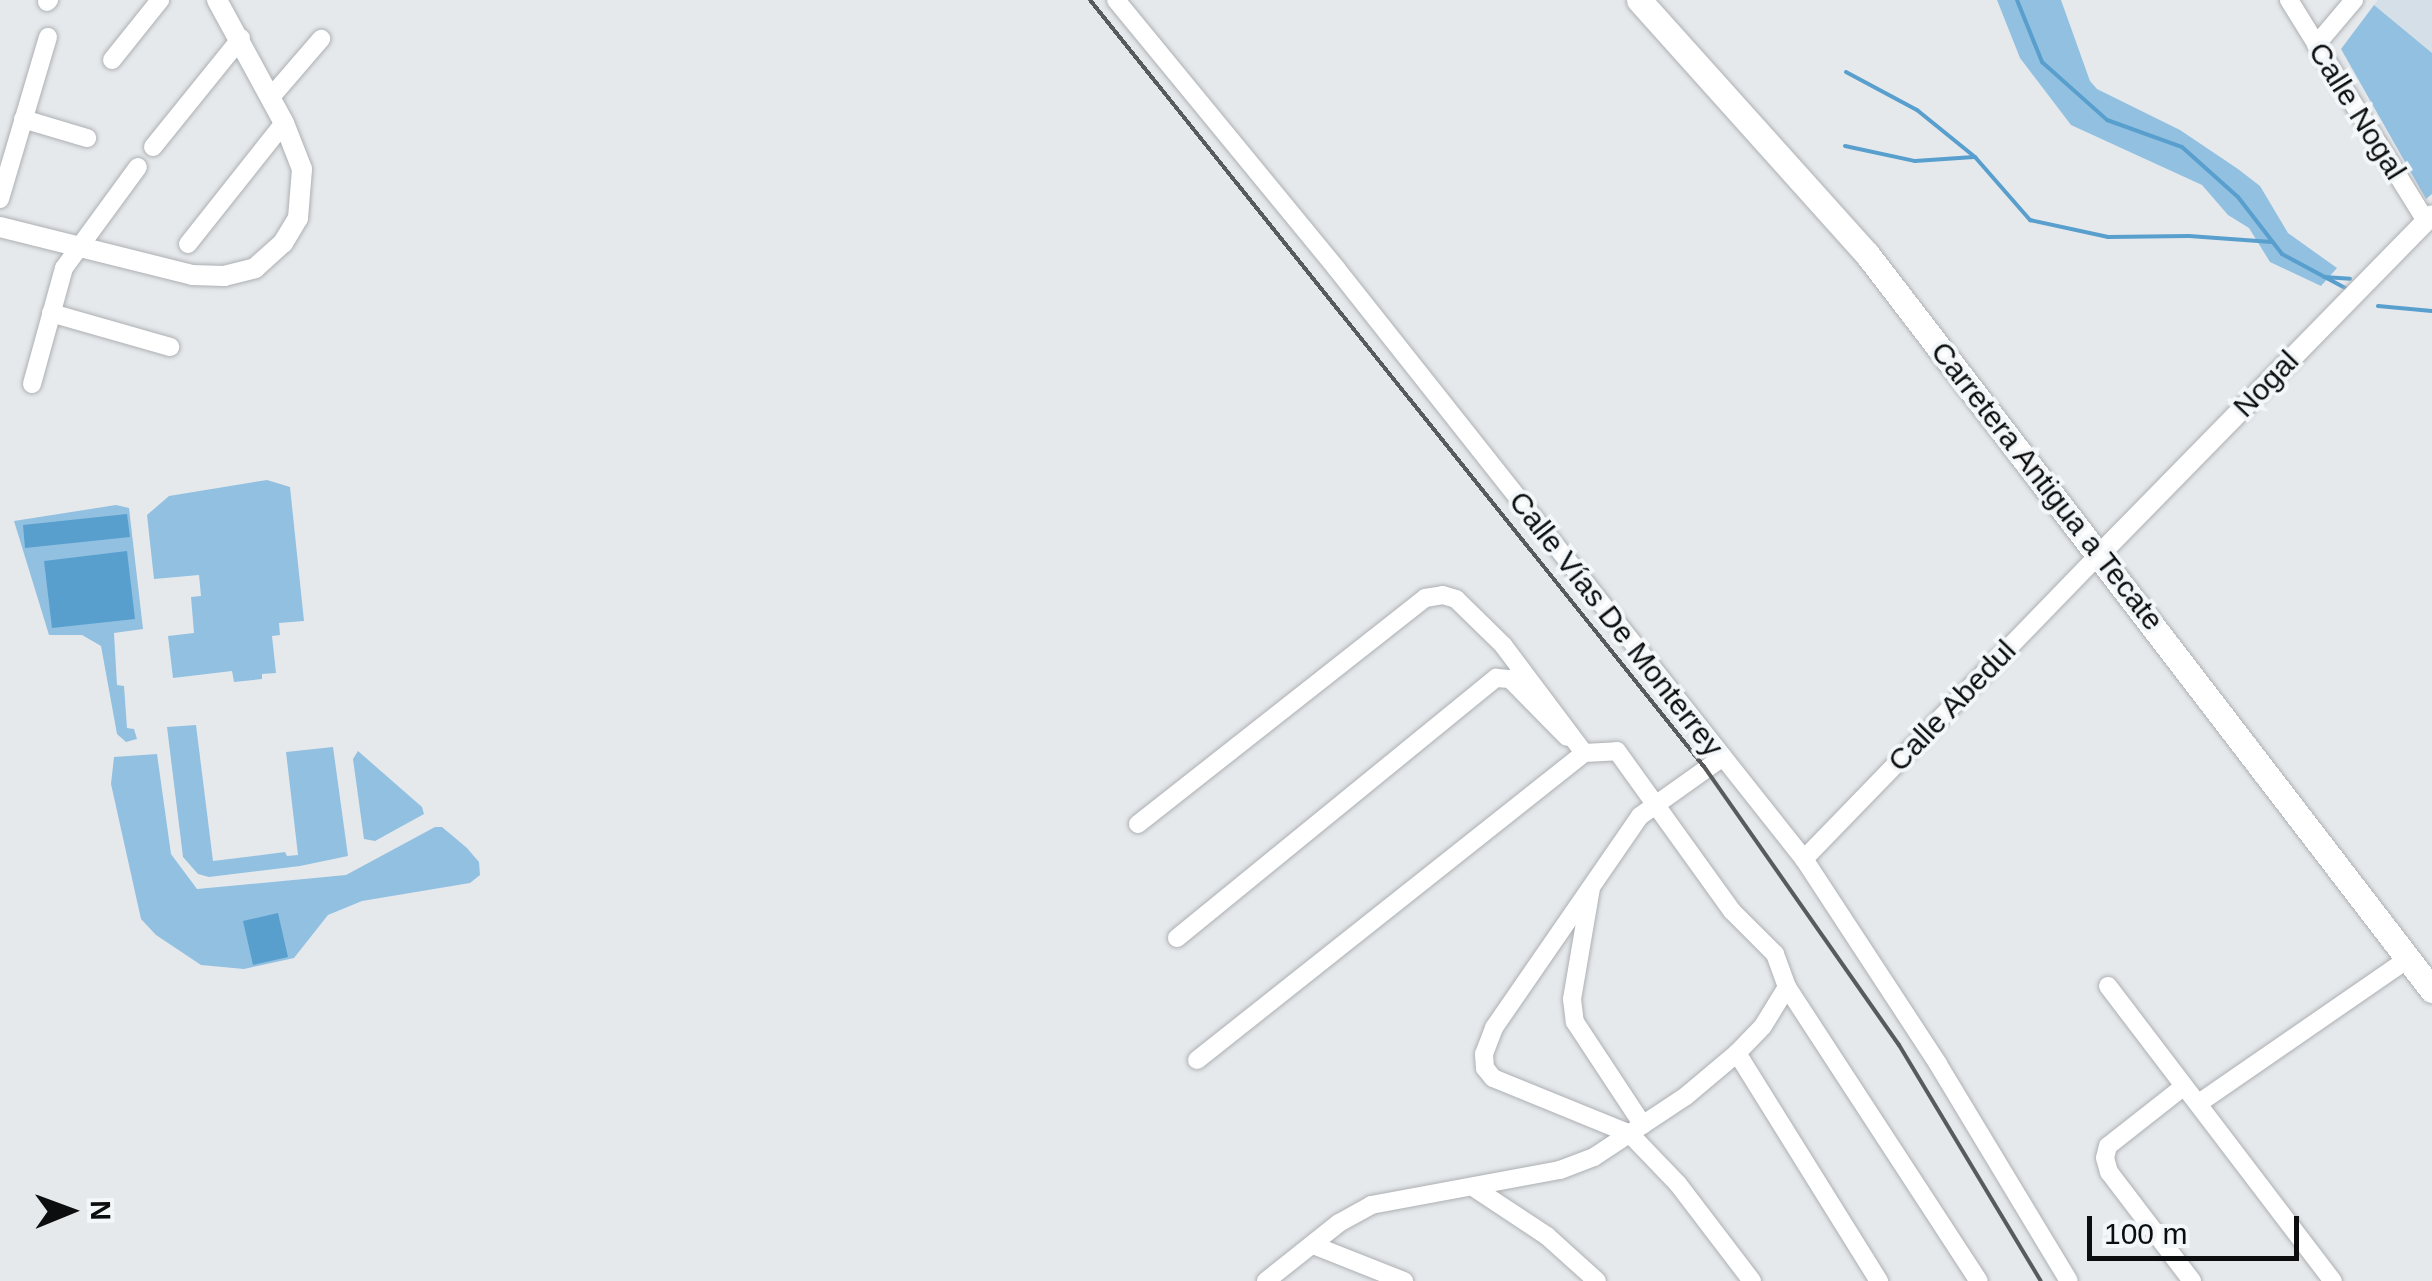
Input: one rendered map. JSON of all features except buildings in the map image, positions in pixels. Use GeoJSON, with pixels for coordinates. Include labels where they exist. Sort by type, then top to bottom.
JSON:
{"type":"FeatureCollection","features":[{"type":"Feature","properties":{"kind":"main road","name":"Carretera Antigua a Tecate"},"geometry":{"type":"LineString","coordinates":[[1639,0],[1867,254],[2432,990]]}},
{"type":"Feature","properties":{"kind":"street"},"geometry":{"type":"LineString","coordinates":[[112,60],[160,0]]}},
{"type":"Feature","properties":{"kind":"street","name":"Calle Vías De Monterrey"},"geometry":{"type":"LineString","coordinates":[[1116,0],[1336,268],[1804,859],[1938,1064],[2069,1281]]}},
{"type":"Feature","properties":{"kind":"street","name":"Calle Nogal"},"geometry":{"type":"LineString","coordinates":[[2289,0],[2429,218]]}},
{"type":"Feature","properties":{"kind":"street"},"geometry":{"type":"LineString","coordinates":[[2316,45],[2354,0]]}},
{"type":"Feature","properties":{"kind":"street"},"geometry":{"type":"LineString","coordinates":[[0,226],[192,275],[224,276],[254,268],[283,243],[298,218],[302,169],[284,123],[225,3]]}},
{"type":"Feature","properties":{"kind":"street"},"geometry":{"type":"LineString","coordinates":[[0,198],[48,37]]}},
{"type":"Feature","properties":{"kind":"street"},"geometry":{"type":"LineString","coordinates":[[154,147],[241,38]]}},
{"type":"Feature","properties":{"kind":"street"},"geometry":{"type":"LineString","coordinates":[[271,97],[321,40]]}},
{"type":"Feature","properties":{"kind":"street"},"geometry":{"type":"LineString","coordinates":[[24,119],[87,138]]}},
{"type":"Feature","properties":{"kind":"street"},"geometry":{"type":"LineString","coordinates":[[188,244],[284,123]]}},
{"type":"Feature","properties":{"kind":"street"},"geometry":{"type":"LineString","coordinates":[[32,384],[64,268],[138,167]]}},
{"type":"Feature","properties":{"kind":"street","name":"Nogal"},"geometry":{"type":"LineString","coordinates":[[2100,554],[2429,218]]}},
{"type":"Feature","properties":{"kind":"street"},"geometry":{"type":"LineString","coordinates":[[52,313],[170,347]]}},
{"type":"Feature","properties":{"kind":"street","name":"Calle Abedul"},"geometry":{"type":"LineString","coordinates":[[1804,859],[2100,554]]}},
{"type":"Feature","properties":{"kind":"street"},"geometry":{"type":"LineString","coordinates":[[1138,824],[1425,598],[1443,595],[1456,600],[1503,645],[1560,716],[1578,746]]}},
{"type":"Feature","properties":{"kind":"street"},"geometry":{"type":"LineString","coordinates":[[1177,938],[1496,678],[1510,679],[1561,735],[1578,746],[1617,751],[1732,912],[1775,954],[1787,987],[1979,1281]]}},
{"type":"Feature","properties":{"kind":"street"},"geometry":{"type":"LineString","coordinates":[[1197,1060],[1578,746]]}},
{"type":"Feature","properties":{"kind":"street"},"geometry":{"type":"LineString","coordinates":[[1636,1130],[1493,1078],[1485,1068],[1484,1054],[1494,1028],[1640,816],[1657,808],[1722,757]]}},
{"type":"Feature","properties":{"kind":"street"},"geometry":{"type":"LineString","coordinates":[[1592,883],[1572,999],[1575,1022],[1636,1130],[1752,1281]]}},
{"type":"Feature","properties":{"kind":"street"},"geometry":{"type":"LineString","coordinates":[[2199,1102],[2408,959]]}},
{"type":"Feature","properties":{"kind":"street"},"geometry":{"type":"LineString","coordinates":[[2108,986],[2334,1281]]}},
{"type":"Feature","properties":{"kind":"street"},"geometry":{"type":"LineString","coordinates":[[1266,1281],[1371,1205],[1560,1170],[1594,1157],[1737,1054],[1764,1026],[1787,987]]}},
{"type":"Feature","properties":{"kind":"street"},"geometry":{"type":"LineString","coordinates":[[1737,1054],[1879,1281]]}},
{"type":"Feature","properties":{"kind":"street"},"geometry":{"type":"LineString","coordinates":[[2183,1087],[2108,1146],[2105,1158],[2108,1172],[2192,1281]]}},
{"type":"Feature","properties":{"kind":"street"},"geometry":{"type":"LineString","coordinates":[[1472,1188],[1547,1236],[1597,1281]]}},
{"type":"Feature","properties":{"kind":"street"},"geometry":{"type":"LineString","coordinates":[[1313,1245],[1404,1281]]}},
{"type":"Feature","properties":{"kind":"shaded area"},"geometry":{"type":"Polygon","coordinates":[[[1997,0],[2061,0],[2090,81],[2097,89],[2180,130],[2238,169],[2260,186],[2288,233],[2337,268],[2321,286],[2270,262],[2249,228],[2228,215],[2202,185],[2071,125],[2020,58],[1997,0]]]}},
{"type":"Feature","properties":{"kind":"shaded area"},"geometry":{"type":"Polygon","coordinates":[[[2378,0],[2432,0],[2432,53],[2374,5],[2378,0]]]}},
{"type":"Feature","properties":{"kind":"shaded area"},"geometry":{"type":"Polygon","coordinates":[[[2374,5],[2432,53],[2432,194],[2426,199],[2341,49],[2374,5]]]}},
{"type":"Feature","properties":{"kind":"shaded area"},"geometry":{"type":"Polygon","coordinates":[[[267,480],[290,487],[304,621],[279,623],[280,635],[272,636],[276,673],[234,682],[232,671],[173,678],[168,636],[194,633],[191,597],[201,596],[199,575],[154,579],[147,515],[169,496],[267,480]]]}},
{"type":"Feature","properties":{"kind":"shaded area"},"geometry":{"type":"Polygon","coordinates":[[[116,505],[129,508],[143,629],[114,633],[117,685],[124,686],[127,728],[134,729],[137,739],[126,742],[117,734],[101,646],[82,635],[49,635],[14,521],[116,505]]]}},
{"type":"Feature","properties":{"kind":"shaded area"},"geometry":{"type":"Polygon","coordinates":[[[127,514],[130,537],[25,548],[23,525],[127,514]]]}},
{"type":"Feature","properties":{"kind":"shaded area"},"geometry":{"type":"Polygon","coordinates":[[[127,551],[135,619],[52,628],[44,561],[127,551]]]}},
{"type":"Feature","properties":{"kind":"shaded area"},"geometry":{"type":"Polygon","coordinates":[[[196,725],[213,861],[285,852],[287,856],[298,855],[286,752],[333,747],[348,856],[209,877],[198,874],[183,857],[167,727],[196,725]]]}},
{"type":"Feature","properties":{"kind":"shaded area"},"geometry":{"type":"Polygon","coordinates":[[[358,751],[422,807],[424,814],[375,841],[364,839],[353,759],[358,751]]]}},
{"type":"Feature","properties":{"kind":"shaded area"},"geometry":{"type":"Polygon","coordinates":[[[157,754],[171,854],[197,889],[346,875],[435,827],[442,827],[467,848],[479,862],[480,875],[470,883],[362,901],[328,915],[294,958],[244,969],[201,965],[156,935],[141,919],[111,784],[114,757],[157,754]]]}},
{"type":"Feature","properties":{"kind":"shaded area"},"geometry":{"type":"Polygon","coordinates":[[[278,913],[288,957],[253,965],[243,921],[278,913]]]}},
{"type":"Feature","properties":{"kind":"waterway"},"geometry":{"type":"LineString","coordinates":[[2017,0],[2042,62],[2107,120],[2182,147],[2238,197],[2282,254],[2349,290]]}},
{"type":"Feature","properties":{"kind":"waterway"},"geometry":{"type":"LineString","coordinates":[[1846,72],[1917,110],[1975,157],[2030,220],[2108,237],[2189,236],[2272,242]]}},
{"type":"Feature","properties":{"kind":"waterway"},"geometry":{"type":"LineString","coordinates":[[1845,146],[1915,161],[1974,157]]}},
{"type":"Feature","properties":{"kind":"waterway"},"geometry":{"type":"LineString","coordinates":[[2324,277],[2350,279]]}},
{"type":"Feature","properties":{"kind":"waterway"},"geometry":{"type":"LineString","coordinates":[[2378,306],[2432,311]]}},
{"type":"Feature","properties":{"kind":"railway"},"geometry":{"type":"LineString","coordinates":[[1090,0],[1705,768],[1899,1045],[2041,1281]]}}]}
